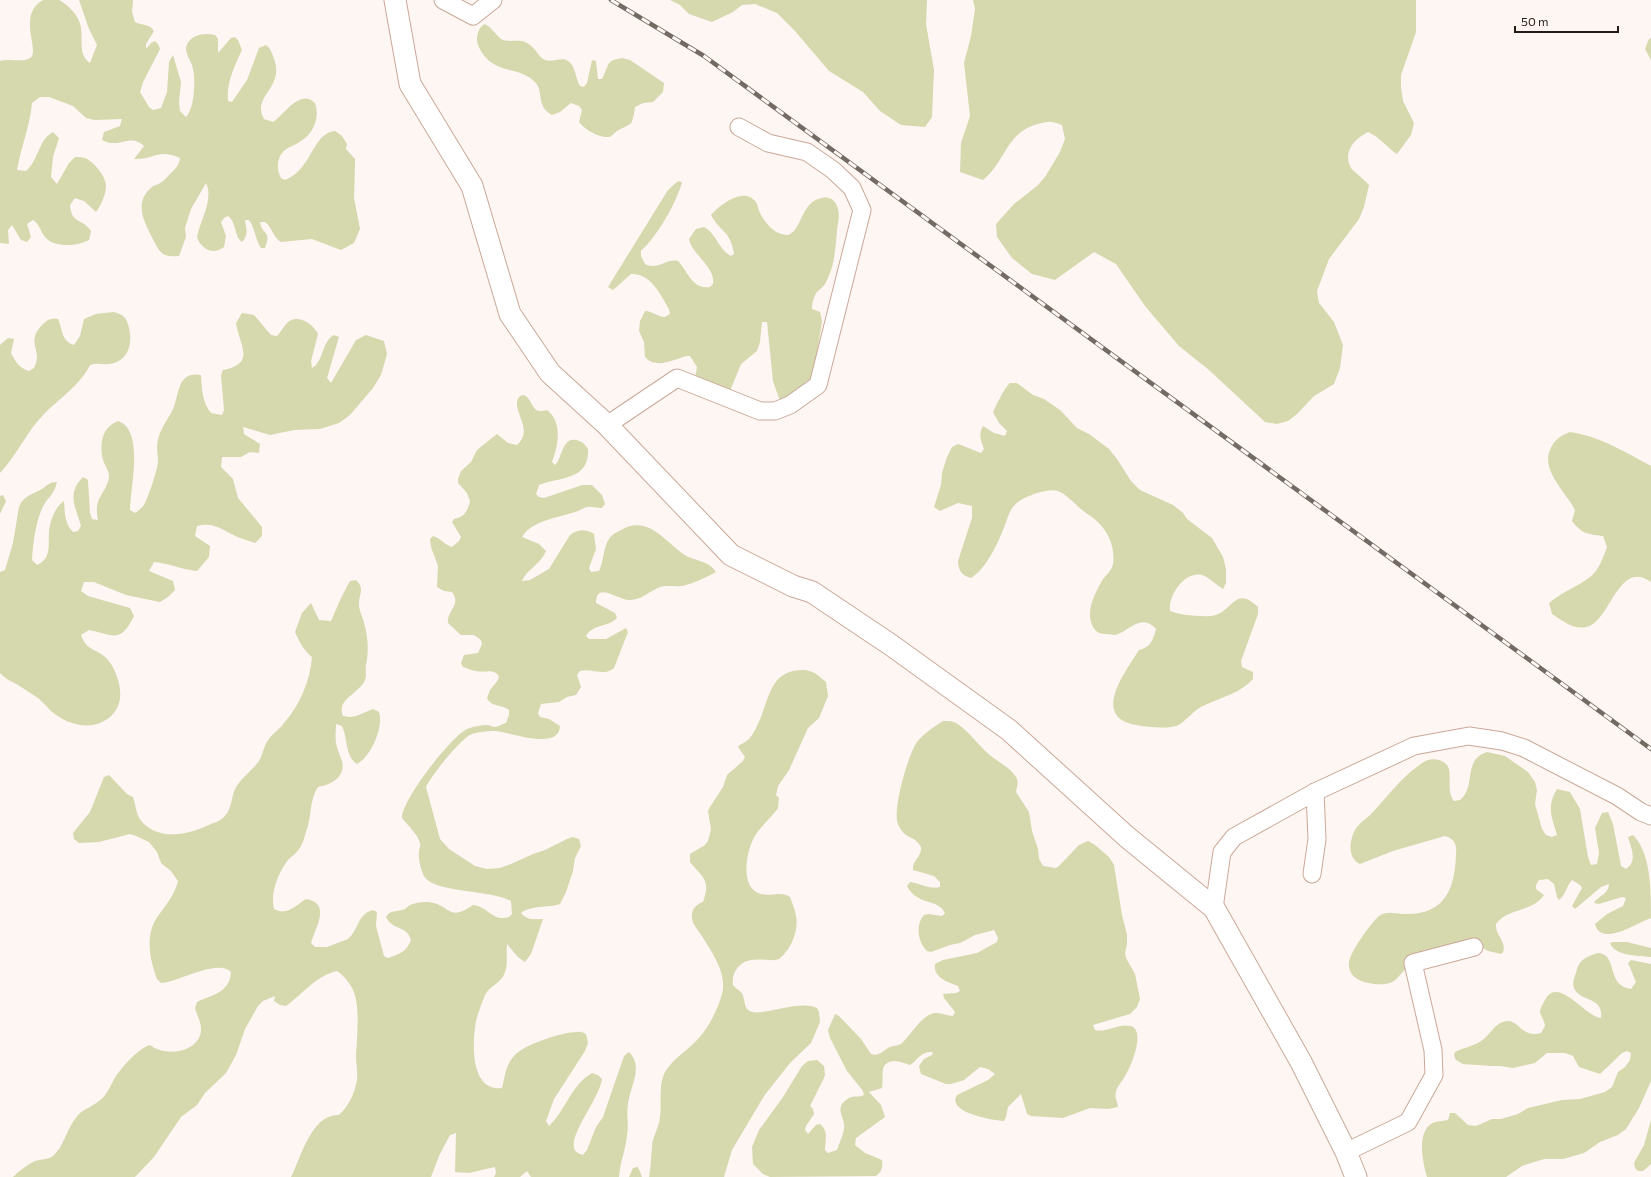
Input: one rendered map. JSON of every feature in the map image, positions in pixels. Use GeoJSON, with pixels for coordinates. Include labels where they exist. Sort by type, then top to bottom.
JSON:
{"type":"FeatureCollection","features":[{"type":"Feature","properties":{"kind":"street"},"geometry":{"type":"LineString","coordinates":[[395,0],[410,84],[472,186],[510,314],[550,373],[606,425],[732,555],[793,586],[812,592],[891,645],[1009,730],[1127,837],[1214,908],[1301,1062],[1346,1152],[1356,1177]]}},
{"type":"Feature","properties":{"kind":"street"},"geometry":{"type":"LineString","coordinates":[[443,0],[473,16],[493,0]]}},
{"type":"Feature","properties":{"kind":"street"},"geometry":{"type":"LineString","coordinates":[[606,425],[677,378],[760,411],[775,411],[790,405],[818,385],[862,210],[852,188],[834,170],[807,152],[768,143],[739,127]]}},
{"type":"Feature","properties":{"kind":"street"},"geometry":{"type":"LineString","coordinates":[[1214,908],[1222,852],[1234,836],[1315,792],[1414,746],[1469,736],[1502,741],[1524,748],[1617,796],[1641,812],[1651,816]]}},
{"type":"Feature","properties":{"kind":"street"},"geometry":{"type":"LineString","coordinates":[[1312,874],[1317,839],[1315,792]]}},
{"type":"Feature","properties":{"kind":"street"},"geometry":{"type":"LineString","coordinates":[[1346,1152],[1408,1122],[1434,1075],[1433,1050],[1414,963],[1474,947]]}},
{"type":"Feature","properties":{"kind":"green space"},"geometry":{"type":"Polygon","coordinates":[[[43,0],[59,0],[67,5],[79,20],[82,52],[86,60],[90,63],[97,45],[89,29],[79,0],[133,0],[132,12],[135,22],[148,26],[154,31],[146,44],[146,49],[155,41],[160,49],[143,82],[140,92],[149,107],[153,110],[161,108],[167,92],[169,62],[173,55],[181,82],[179,102],[180,111],[186,117],[189,113],[193,100],[194,84],[192,65],[187,55],[186,48],[187,44],[193,37],[202,34],[215,35],[218,39],[218,53],[231,38],[235,37],[238,40],[242,50],[228,88],[228,101],[232,102],[247,80],[259,48],[266,45],[272,53],[276,69],[272,85],[262,104],[261,111],[264,119],[273,122],[298,100],[304,99],[309,99],[315,103],[317,114],[315,124],[306,138],[289,147],[280,156],[278,163],[279,175],[285,180],[294,175],[307,161],[321,138],[327,133],[335,131],[342,136],[347,144],[346,149],[355,159],[354,198],[360,229],[354,243],[341,250],[312,239],[281,242],[265,222],[260,222],[267,235],[265,248],[261,248],[257,241],[253,226],[249,220],[245,220],[246,237],[242,242],[239,239],[233,222],[228,216],[221,222],[226,236],[224,247],[216,251],[208,250],[201,245],[197,237],[206,210],[208,189],[206,183],[191,209],[185,228],[186,237],[179,256],[165,255],[158,249],[145,223],[142,201],[152,187],[163,181],[175,169],[180,158],[172,155],[161,154],[147,158],[134,159],[144,146],[140,143],[132,140],[111,143],[102,140],[104,132],[120,126],[122,119],[94,120],[86,118],[73,106],[49,97],[40,97],[32,103],[17,170],[26,171],[34,161],[44,140],[53,132],[59,138],[53,157],[51,177],[57,184],[69,163],[75,157],[81,157],[88,160],[101,173],[104,177],[106,189],[96,212],[84,201],[75,198],[70,205],[73,216],[91,231],[89,240],[73,245],[61,245],[55,243],[46,238],[33,220],[27,224],[31,237],[27,242],[21,240],[12,225],[8,230],[9,244],[0,243],[0,61],[23,60],[30,58],[33,54],[30,32],[31,15],[35,7],[43,0]]]}},
{"type":"Feature","properties":{"kind":"green space"},"geometry":{"type":"Polygon","coordinates":[[[670,0],[927,0],[926,24],[934,70],[932,117],[925,127],[901,125],[880,111],[863,92],[829,71],[795,31],[777,13],[755,4],[742,5],[733,12],[712,22],[689,14],[680,5],[670,0]]]}},
{"type":"Feature","properties":{"kind":"green space"},"geometry":{"type":"Polygon","coordinates":[[[973,0],[1416,0],[1416,32],[1401,75],[1403,101],[1414,123],[1411,135],[1397,154],[1368,132],[1351,146],[1348,156],[1351,168],[1369,185],[1364,207],[1359,219],[1329,259],[1317,291],[1319,303],[1334,322],[1343,345],[1340,368],[1334,384],[1314,396],[1288,421],[1277,424],[1265,422],[1209,370],[1179,346],[1145,306],[1116,264],[1094,252],[1055,280],[1032,274],[1012,258],[997,237],[996,224],[1014,204],[1037,186],[1045,177],[1060,152],[1065,139],[1062,125],[1050,122],[1038,124],[1027,128],[1013,140],[991,173],[983,180],[960,172],[961,143],[970,116],[964,63],[971,36],[975,9],[973,0]]]}},
{"type":"Feature","properties":{"kind":"green space"},"geometry":{"type":"Polygon","coordinates":[[[485,24],[490,27],[501,39],[507,41],[522,41],[529,44],[543,59],[549,61],[562,59],[568,61],[573,66],[580,86],[584,87],[587,83],[592,60],[596,61],[598,79],[602,79],[609,63],[613,60],[622,58],[630,60],[664,83],[663,92],[653,102],[643,103],[635,107],[632,121],[629,125],[609,137],[597,135],[588,131],[579,122],[582,110],[579,106],[571,103],[560,112],[552,115],[544,107],[539,89],[534,81],[520,73],[499,67],[486,58],[481,51],[477,40],[479,30],[485,24]]]}},
{"type":"Feature","properties":{"kind":"green space"},"geometry":{"type":"Polygon","coordinates":[[[1651,38],[1651,60],[1645,49],[1649,39],[1651,38]]]}},
{"type":"Feature","properties":{"kind":"green space"},"geometry":{"type":"Polygon","coordinates":[[[680,181],[682,183],[679,192],[670,210],[654,237],[641,251],[641,256],[645,264],[650,266],[670,261],[678,261],[695,283],[704,287],[710,287],[713,284],[713,278],[708,267],[694,250],[689,239],[696,229],[704,227],[712,233],[723,250],[731,256],[734,254],[733,246],[728,236],[714,221],[711,215],[731,199],[743,196],[754,200],[761,215],[770,228],[778,233],[788,235],[796,229],[804,212],[812,202],[826,197],[835,202],[838,208],[839,218],[833,264],[825,284],[817,292],[812,304],[812,309],[820,312],[822,321],[812,386],[780,401],[773,381],[767,322],[762,322],[760,342],[757,351],[741,364],[730,391],[695,378],[697,367],[690,356],[660,363],[649,361],[645,357],[644,342],[639,331],[640,321],[645,311],[665,317],[670,314],[669,309],[658,291],[644,277],[631,274],[613,290],[608,287],[668,190],[680,181]]]}},
{"type":"Feature","properties":{"kind":"green space"},"geometry":{"type":"Polygon","coordinates":[[[113,312],[124,317],[128,325],[130,340],[128,351],[125,356],[115,363],[90,365],[81,379],[38,421],[12,459],[0,473],[0,345],[8,338],[14,339],[11,353],[20,366],[29,371],[34,368],[36,362],[37,356],[34,342],[35,336],[46,321],[58,319],[63,335],[67,341],[74,345],[80,336],[84,319],[96,314],[113,312]]]}},
{"type":"Feature","properties":{"kind":"green space"},"geometry":{"type":"Polygon","coordinates":[[[242,313],[254,315],[271,335],[277,336],[291,320],[300,319],[309,323],[318,334],[311,361],[312,368],[319,361],[324,347],[330,338],[334,335],[339,337],[327,378],[331,383],[356,340],[366,335],[384,341],[387,354],[381,375],[373,388],[350,415],[339,423],[320,429],[294,430],[270,435],[243,427],[244,434],[260,444],[259,453],[250,452],[241,457],[222,457],[221,467],[233,479],[238,498],[262,527],[262,536],[255,543],[234,536],[215,526],[197,526],[195,536],[210,546],[209,557],[197,571],[154,562],[149,571],[173,581],[175,590],[160,602],[126,595],[94,582],[84,582],[81,591],[88,596],[130,608],[134,616],[125,631],[120,634],[111,635],[89,630],[81,635],[89,647],[109,661],[114,670],[120,689],[119,702],[116,710],[103,722],[95,724],[80,725],[64,720],[51,711],[38,698],[0,673],[0,572],[5,570],[13,543],[19,507],[23,500],[29,496],[50,483],[57,482],[54,491],[43,507],[37,523],[32,560],[37,565],[45,559],[47,555],[50,523],[58,507],[64,501],[66,517],[70,529],[73,532],[78,531],[81,526],[75,507],[74,495],[78,483],[83,477],[88,480],[90,513],[92,519],[98,520],[97,504],[109,477],[108,470],[103,460],[101,448],[103,437],[108,427],[118,421],[126,427],[131,436],[134,447],[130,510],[135,513],[140,509],[146,501],[156,470],[158,461],[157,446],[159,436],[174,407],[182,381],[193,375],[201,375],[203,395],[208,409],[211,413],[222,415],[224,410],[221,375],[223,370],[240,363],[243,358],[242,346],[236,323],[242,313]]]}},
{"type":"Feature","properties":{"kind":"green space"},"geometry":{"type":"Polygon","coordinates":[[[1010,383],[1017,383],[1033,395],[1044,399],[1060,410],[1077,428],[1089,434],[1109,449],[1131,481],[1140,490],[1173,505],[1183,513],[1187,519],[1212,538],[1223,557],[1226,569],[1226,583],[1223,589],[1202,575],[1189,577],[1178,586],[1174,592],[1170,605],[1170,611],[1193,616],[1212,616],[1222,612],[1240,598],[1245,598],[1251,601],[1258,607],[1258,614],[1241,661],[1242,667],[1253,672],[1253,679],[1243,688],[1201,707],[1176,726],[1151,727],[1136,725],[1122,720],[1115,713],[1113,703],[1115,692],[1120,681],[1139,650],[1149,645],[1156,629],[1145,622],[1135,624],[1115,635],[1102,634],[1095,630],[1090,617],[1090,611],[1094,597],[1113,564],[1113,549],[1108,536],[1100,524],[1058,491],[1050,490],[1040,492],[1022,499],[1015,504],[987,562],[977,574],[971,578],[965,576],[961,572],[958,561],[972,518],[972,506],[958,503],[940,511],[934,507],[941,485],[942,473],[952,447],[958,444],[981,453],[984,449],[980,435],[983,426],[994,433],[1005,436],[1007,431],[999,423],[993,412],[1003,392],[1010,383]]]}},
{"type":"Feature","properties":{"kind":"green space"},"geometry":{"type":"Polygon","coordinates":[[[524,395],[535,409],[538,411],[547,410],[555,421],[558,434],[552,462],[555,465],[565,445],[571,440],[582,442],[588,449],[584,467],[571,476],[539,485],[536,494],[539,497],[544,498],[582,485],[592,485],[602,495],[605,504],[602,508],[587,507],[576,512],[546,520],[526,531],[522,537],[539,544],[546,551],[544,556],[527,573],[522,581],[530,580],[549,569],[570,535],[579,531],[588,531],[594,534],[596,549],[589,568],[591,572],[599,571],[610,537],[630,526],[639,525],[654,531],[686,556],[709,565],[716,572],[685,585],[660,587],[634,600],[625,599],[609,593],[600,593],[597,596],[596,603],[615,613],[617,618],[610,623],[592,629],[586,636],[589,639],[606,639],[626,628],[628,632],[614,668],[606,672],[580,671],[577,675],[581,687],[576,695],[567,697],[559,702],[541,704],[538,713],[540,717],[549,719],[560,726],[557,734],[551,738],[542,739],[494,731],[472,734],[461,742],[447,758],[433,775],[426,787],[440,839],[449,849],[475,866],[487,869],[500,868],[545,850],[567,839],[573,837],[579,839],[581,846],[575,858],[573,871],[566,892],[560,904],[525,910],[521,913],[529,918],[543,919],[531,954],[525,962],[518,957],[507,944],[506,969],[501,979],[485,995],[477,1018],[474,1052],[479,1074],[484,1082],[492,1087],[502,1088],[509,1064],[514,1056],[519,1052],[543,1040],[562,1034],[582,1032],[586,1034],[588,1043],[585,1051],[554,1099],[546,1121],[549,1126],[555,1120],[579,1084],[585,1078],[592,1073],[598,1075],[602,1079],[600,1087],[576,1133],[574,1141],[575,1151],[583,1155],[587,1150],[596,1127],[603,1117],[624,1056],[629,1052],[633,1058],[636,1070],[629,1097],[627,1112],[628,1127],[619,1177],[531,1177],[527,1171],[520,1177],[494,1177],[496,1173],[495,1167],[469,1173],[455,1172],[456,1133],[450,1135],[439,1156],[431,1177],[291,1177],[308,1138],[314,1129],[329,1117],[339,1115],[351,1099],[355,1090],[357,1077],[356,1056],[358,1023],[356,999],[353,989],[349,983],[337,971],[329,973],[316,981],[286,1006],[280,1005],[274,1001],[275,996],[263,1001],[258,1006],[245,1029],[236,1055],[226,1073],[205,1093],[197,1105],[181,1117],[154,1157],[135,1177],[13,1177],[23,1168],[35,1161],[47,1159],[53,1156],[60,1148],[77,1116],[102,1099],[119,1072],[141,1050],[150,1045],[156,1049],[172,1052],[187,1049],[193,1045],[201,1032],[200,1023],[195,1008],[197,1002],[219,992],[227,985],[230,979],[231,972],[225,968],[217,968],[208,969],[168,982],[161,983],[157,979],[150,955],[151,930],[177,886],[178,881],[171,871],[161,863],[157,852],[149,842],[136,836],[130,834],[99,842],[79,843],[74,839],[73,833],[90,812],[104,777],[109,775],[127,794],[133,797],[137,813],[142,822],[158,832],[167,834],[185,833],[203,828],[222,818],[229,811],[237,785],[259,761],[267,741],[290,716],[303,692],[309,675],[312,657],[304,649],[295,632],[302,613],[311,603],[319,620],[331,621],[350,581],[356,580],[361,587],[359,607],[366,633],[368,655],[365,680],[362,685],[345,701],[342,710],[343,716],[356,716],[373,709],[379,712],[380,725],[375,741],[367,755],[357,764],[350,757],[342,726],[336,724],[336,743],[342,761],[342,772],[340,776],[332,782],[318,787],[315,792],[308,826],[302,843],[298,851],[284,865],[278,877],[273,896],[274,909],[279,911],[287,911],[306,899],[314,901],[318,905],[320,911],[320,917],[311,943],[315,947],[327,947],[348,939],[364,915],[373,910],[377,912],[376,926],[384,956],[388,958],[402,952],[411,940],[406,932],[392,924],[386,917],[391,912],[404,910],[412,904],[423,902],[433,903],[440,905],[449,911],[458,913],[473,905],[483,908],[498,918],[509,917],[512,914],[511,901],[502,897],[439,886],[430,882],[424,876],[421,868],[419,858],[419,840],[402,818],[404,809],[418,784],[439,756],[459,735],[467,729],[474,727],[489,725],[494,727],[506,723],[509,715],[509,710],[494,705],[487,698],[499,676],[491,671],[471,670],[463,667],[461,663],[464,655],[478,653],[482,644],[481,640],[474,635],[461,635],[448,623],[449,615],[455,604],[455,597],[452,592],[444,591],[437,587],[438,566],[431,547],[430,539],[433,536],[452,547],[459,541],[461,537],[452,522],[454,519],[465,513],[470,501],[467,493],[458,483],[461,471],[471,462],[477,450],[497,434],[508,443],[517,445],[522,439],[524,432],[517,407],[517,401],[520,396],[524,395]]]}},
{"type":"Feature","properties":{"kind":"green space"},"geometry":{"type":"Polygon","coordinates":[[[1570,432],[1602,441],[1651,466],[1651,582],[1640,577],[1630,578],[1615,594],[1602,615],[1594,623],[1581,628],[1572,626],[1552,614],[1549,603],[1585,581],[1593,574],[1600,564],[1607,547],[1603,536],[1585,533],[1572,521],[1575,510],[1556,481],[1549,466],[1548,458],[1553,444],[1560,437],[1570,432]]]}},
{"type":"Feature","properties":{"kind":"green space"},"geometry":{"type":"Polygon","coordinates":[[[3,495],[6,501],[0,514],[0,496],[3,495]]]}},
{"type":"Feature","properties":{"kind":"green space"},"geometry":{"type":"Polygon","coordinates":[[[806,670],[815,673],[826,682],[828,696],[819,718],[808,728],[789,770],[778,786],[776,795],[779,798],[778,808],[756,834],[750,848],[746,865],[748,882],[758,893],[766,895],[782,894],[790,897],[797,921],[795,933],[787,950],[779,959],[755,960],[743,963],[733,976],[733,985],[742,994],[748,1010],[753,1012],[761,1012],[789,1007],[809,1006],[817,1008],[820,1022],[811,1043],[790,1063],[764,1096],[732,1150],[724,1177],[649,1177],[652,1143],[661,1112],[661,1089],[663,1077],[671,1064],[700,1037],[709,1024],[716,1010],[723,989],[722,975],[717,961],[695,926],[692,918],[694,908],[703,902],[706,884],[702,876],[690,862],[690,854],[705,845],[708,841],[711,829],[708,811],[723,787],[727,775],[743,761],[745,757],[738,747],[747,741],[754,732],[773,687],[785,674],[794,671],[806,670]]]}},
{"type":"Feature","properties":{"kind":"green space"},"geometry":{"type":"Polygon","coordinates":[[[943,721],[956,723],[990,755],[1014,774],[1018,782],[1016,792],[1029,812],[1039,859],[1043,866],[1056,868],[1079,845],[1088,841],[1109,857],[1114,865],[1122,915],[1127,935],[1125,953],[1126,958],[1135,974],[1140,999],[1137,1007],[1130,1014],[1093,1025],[1095,1030],[1099,1031],[1126,1025],[1131,1026],[1135,1029],[1137,1035],[1136,1050],[1128,1071],[1118,1086],[1115,1096],[1118,1107],[1108,1109],[1090,1108],[1063,1118],[1031,1116],[1027,1114],[1021,1094],[1008,1107],[1004,1121],[981,1117],[964,1111],[958,1107],[955,1101],[957,1095],[988,1080],[995,1074],[988,1069],[980,1067],[964,1080],[946,1084],[921,1074],[919,1066],[924,1059],[932,1055],[933,1052],[929,1052],[922,1054],[910,1065],[895,1061],[887,1063],[883,1069],[882,1088],[869,1092],[881,1105],[885,1117],[856,1138],[855,1145],[865,1153],[882,1160],[882,1169],[880,1173],[876,1176],[770,1177],[763,1174],[753,1164],[752,1147],[759,1130],[783,1097],[802,1066],[808,1061],[817,1060],[824,1066],[825,1075],[810,1106],[813,1109],[814,1114],[805,1130],[808,1134],[816,1125],[820,1124],[823,1127],[826,1133],[825,1150],[828,1153],[837,1150],[843,1134],[844,1125],[840,1109],[841,1105],[851,1097],[864,1095],[863,1091],[847,1071],[830,1038],[828,1030],[835,1014],[839,1016],[861,1039],[871,1054],[877,1055],[890,1047],[901,1044],[927,1016],[936,1013],[953,1016],[955,1012],[944,998],[943,994],[956,993],[960,991],[958,986],[942,979],[936,973],[935,964],[943,960],[977,953],[997,942],[998,938],[994,930],[975,935],[960,943],[931,952],[927,951],[921,943],[919,933],[919,924],[921,919],[924,915],[929,914],[942,916],[945,913],[938,905],[916,897],[907,886],[910,882],[929,887],[940,887],[940,882],[934,876],[913,870],[921,847],[915,840],[904,833],[898,824],[897,807],[905,770],[913,749],[922,736],[943,721]]]}},
{"type":"Feature","properties":{"kind":"green space"},"geometry":{"type":"Polygon","coordinates":[[[1487,752],[1505,756],[1528,772],[1535,782],[1537,790],[1535,804],[1542,829],[1546,835],[1552,837],[1557,835],[1552,818],[1551,807],[1557,789],[1570,792],[1580,809],[1588,857],[1591,865],[1597,864],[1599,853],[1595,828],[1602,813],[1608,812],[1613,824],[1621,866],[1626,869],[1630,866],[1633,858],[1628,837],[1633,835],[1639,843],[1647,862],[1651,896],[1651,918],[1620,932],[1604,934],[1599,931],[1595,924],[1607,914],[1623,906],[1626,898],[1622,897],[1599,904],[1594,903],[1605,893],[1609,884],[1601,887],[1575,909],[1572,906],[1582,888],[1580,885],[1572,880],[1559,900],[1554,884],[1548,879],[1539,880],[1536,885],[1536,889],[1544,895],[1534,904],[1507,915],[1496,924],[1497,932],[1504,948],[1501,954],[1488,951],[1478,945],[1408,967],[1396,980],[1390,983],[1377,984],[1363,982],[1352,974],[1349,969],[1350,957],[1361,938],[1381,914],[1416,914],[1428,911],[1437,906],[1444,899],[1453,880],[1456,845],[1445,836],[1393,851],[1360,864],[1353,858],[1351,850],[1352,836],[1360,824],[1373,812],[1405,776],[1421,763],[1428,760],[1438,760],[1446,764],[1449,771],[1451,797],[1454,801],[1460,800],[1468,788],[1472,767],[1475,761],[1479,756],[1487,752]]]}},
{"type":"Feature","properties":{"kind":"green space"},"geometry":{"type":"Polygon","coordinates":[[[1627,942],[1651,948],[1651,957],[1622,953],[1613,948],[1610,943],[1627,942]]]}},
{"type":"Feature","properties":{"kind":"green space"},"geometry":{"type":"Polygon","coordinates":[[[1597,953],[1604,954],[1608,958],[1618,982],[1623,987],[1631,989],[1636,982],[1628,963],[1631,960],[1651,964],[1651,1081],[1639,1108],[1626,1129],[1618,1135],[1600,1142],[1584,1153],[1563,1159],[1544,1159],[1522,1166],[1506,1177],[1427,1177],[1422,1155],[1425,1132],[1429,1126],[1435,1122],[1448,1120],[1450,1113],[1455,1113],[1468,1125],[1476,1126],[1492,1119],[1501,1119],[1518,1114],[1528,1108],[1562,1100],[1580,1099],[1605,1092],[1612,1087],[1618,1072],[1625,1067],[1630,1060],[1631,1053],[1627,1051],[1622,1053],[1600,1074],[1579,1067],[1573,1056],[1565,1053],[1547,1053],[1535,1063],[1513,1068],[1463,1064],[1456,1060],[1454,1056],[1455,1052],[1484,1039],[1496,1026],[1503,1022],[1512,1022],[1529,1033],[1541,1033],[1545,1026],[1540,1010],[1550,994],[1557,992],[1564,994],[1587,1011],[1601,1018],[1599,1006],[1581,996],[1574,988],[1573,984],[1577,969],[1581,962],[1585,958],[1597,953]]]}},
{"type":"Feature","properties":{"kind":"green space"},"geometry":{"type":"Polygon","coordinates":[[[1651,1120],[1651,1164],[1643,1171],[1638,1171],[1635,1168],[1634,1163],[1644,1145],[1651,1120]]]}},
{"type":"Feature","properties":{"kind":"green space"},"geometry":{"type":"Polygon","coordinates":[[[638,1167],[642,1177],[629,1177],[633,1168],[638,1167]]]}},
{"type":"Feature","properties":{"kind":"railway"},"geometry":{"type":"LineString","coordinates":[[611,0],[704,56],[1651,749]]}}]}
